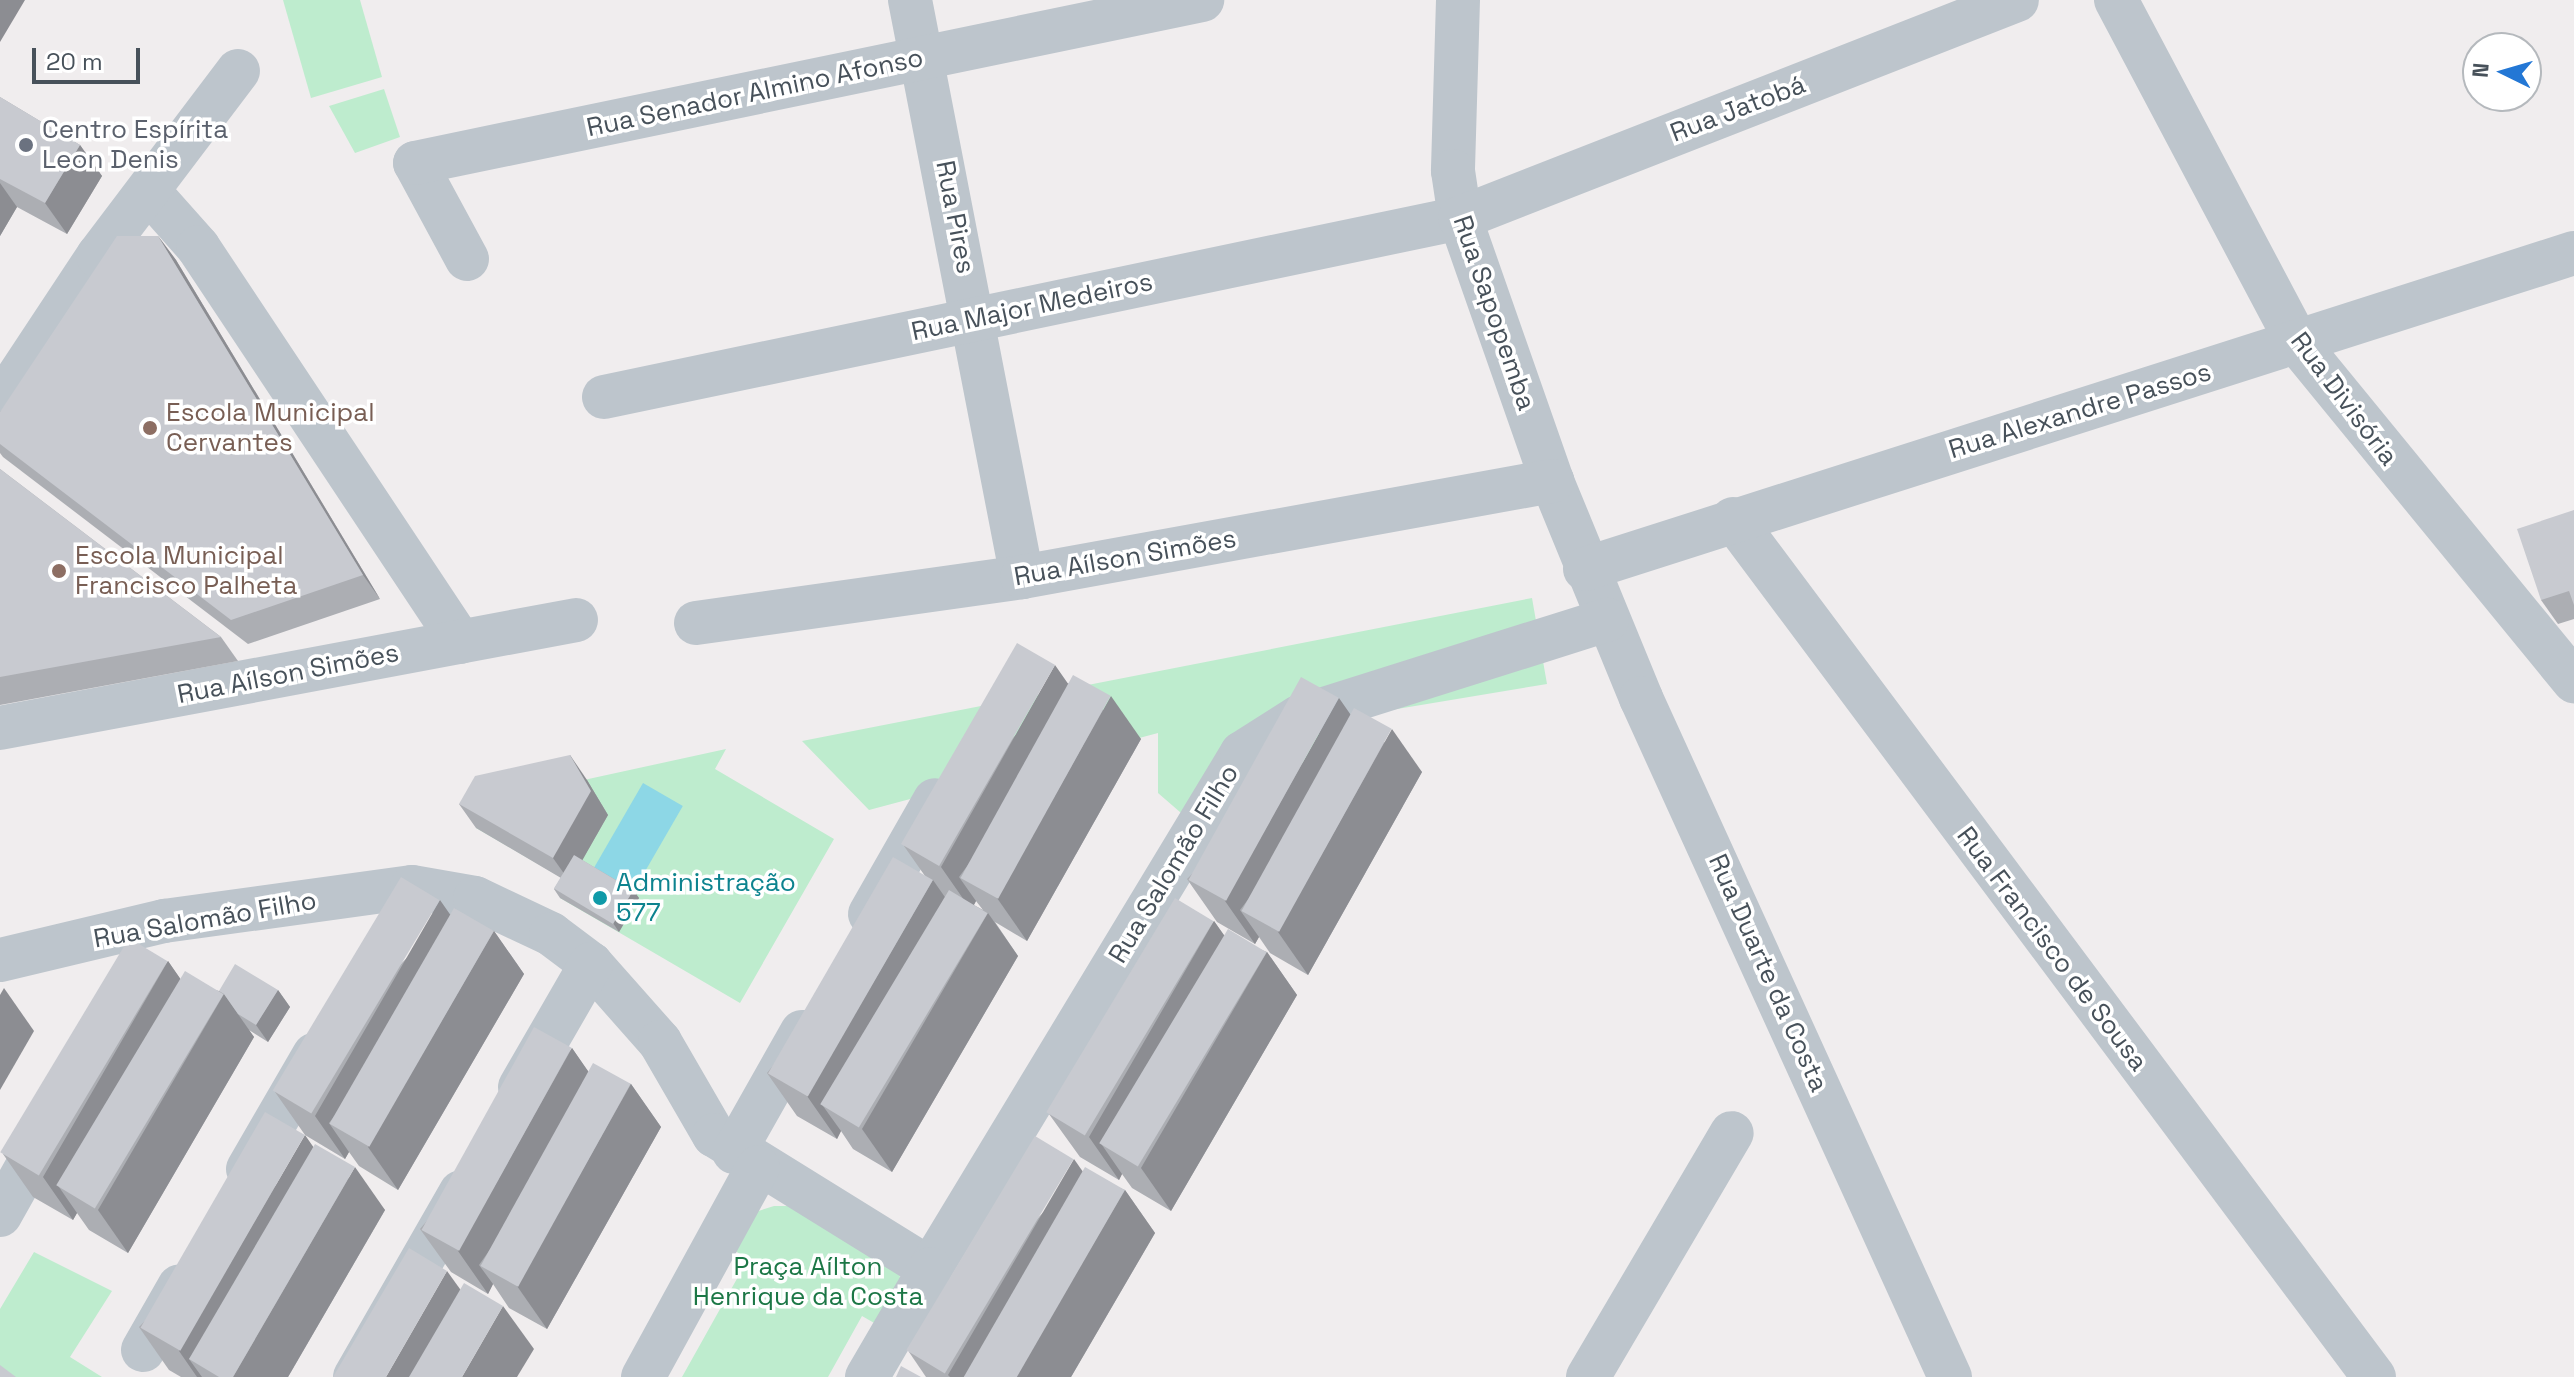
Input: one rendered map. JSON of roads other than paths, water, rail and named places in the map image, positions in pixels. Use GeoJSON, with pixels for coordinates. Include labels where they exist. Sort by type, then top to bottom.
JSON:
{"type":"FeatureCollection","features":[{"type":"Feature","properties":{"kind":"street","name":"Rua Pires"},"geometry":{"type":"LineString","coordinates":[[910,0],[975,319],[1022,577]]}},
{"type":"Feature","properties":{"kind":"street","name":"Rua Senador Almino Afonso"},"geometry":{"type":"LineString","coordinates":[[467,259],[415,163],[1202,0]]}},
{"type":"Feature","properties":{"kind":"street","name":"Rua Sapopemba"},"geometry":{"type":"LineString","coordinates":[[1458,0],[1453,141],[1460,218],[1585,569]]}},
{"type":"Feature","properties":{"kind":"street","name":"Rua Jatobá"},"geometry":{"type":"LineString","coordinates":[[1460,218],[2017,0]]}},
{"type":"Feature","properties":{"kind":"street","name":"Rua Divisória"},"geometry":{"type":"LineString","coordinates":[[2116,0],[2298,344],[2574,681]]}},
{"type":"Feature","properties":{"kind":"street"},"geometry":{"type":"LineString","coordinates":[[0,404],[98,256],[151,194],[238,71]]}},
{"type":"Feature","properties":{"kind":"street"},"geometry":{"type":"LineString","coordinates":[[151,194],[198,247],[460,642]]}},
{"type":"Feature","properties":{"kind":"street","name":"Rua Major Medeiros"},"geometry":{"type":"LineString","coordinates":[[604,397],[1460,218]]}},
{"type":"Feature","properties":{"kind":"street","name":"Rua Alexandre Passos"},"geometry":{"type":"LineString","coordinates":[[1585,569],[1733,519],[2298,344],[2574,253]]}},
{"type":"Feature","properties":{"kind":"street","name":"Rua Aílson Simões"},"geometry":{"type":"LineString","coordinates":[[696,623],[1022,577],[1552,481]]}},
{"type":"Feature","properties":{"kind":"street","name":"Rua Francisco de Sousa"},"geometry":{"type":"LineString","coordinates":[[1733,519],[2374,1377]]}},
{"type":"Feature","properties":{"kind":"street","name":"Rua Duarte da Costa"},"geometry":{"type":"LineString","coordinates":[[1585,569],[1950,1377]]}},
{"type":"Feature","properties":{"kind":"street","name":"Rua Aílson Simões"},"geometry":{"type":"LineString","coordinates":[[0,728],[576,620]]}},
{"type":"Feature","properties":{"kind":"street","name":"Rua Salomão Filho"},"geometry":{"type":"LineString","coordinates":[[867,1377],[1242,753],[1299,717],[1607,620]]}},
{"type":"Feature","properties":{"kind":"street"},"geometry":{"type":"LineString","coordinates":[[851,947],[953,769]]}},
{"type":"Feature","properties":{"kind":"street"},"geometry":{"type":"LineString","coordinates":[[388,928],[412,887]]}},
{"type":"Feature","properties":{"kind":"street","name":"Rua Salomão Filho"},"geometry":{"type":"LineString","coordinates":[[0,960],[164,921],[412,887],[508,909],[591,964],[660,1042],[698,1117],[746,1159],[930,1269]]}},
{"type":"Feature","properties":{"kind":"street"},"geometry":{"type":"LineString","coordinates":[[134,974],[164,921]]}},
{"type":"Feature","properties":{"kind":"street"},"geometry":{"type":"LineString","coordinates":[[355,1377],[591,964]]}},
{"type":"Feature","properties":{"kind":"street"},"geometry":{"type":"LineString","coordinates":[[643,1377],[827,989]]}},
{"type":"Feature","properties":{"kind":"street"},"geometry":{"type":"LineString","coordinates":[[230,1200],[333,1023]]}},
{"type":"Feature","properties":{"kind":"street"},"geometry":{"type":"LineString","coordinates":[[0,1215],[67,1095]]}},
{"type":"Feature","properties":{"kind":"street"},"geometry":{"type":"LineString","coordinates":[[1588,1377],[1732,1133]]}},
{"type":"Feature","properties":{"kind":"street"},"geometry":{"type":"LineString","coordinates":[[143,1350],[198,1255]]}},
{"type":"Feature","properties":{"kind":"water"},"geometry":{"type":"Polygon","coordinates":[[[643,783],[683,806],[634,891],[594,868],[643,783]]]}},
{"type":"Feature","properties":{"kind":"place","name":"Centro Espírita Leon Denis"},"geometry":{"type":"Point","coordinates":[26,145]}},
{"type":"Feature","properties":{"kind":"place","name":"Escola Municipal Cervantes"},"geometry":{"type":"Point","coordinates":[150,428]}},
{"type":"Feature","properties":{"kind":"place","name":"Escola Municipal Francisco Palheta"},"geometry":{"type":"Point","coordinates":[59,571]}},
{"type":"Feature","properties":{"kind":"place","name":"Administração 577"},"geometry":{"type":"Point","coordinates":[600,898]}},
{"type":"Feature","properties":{"kind":"park label","name":"Praça Aílton Henrique da Costa"},"geometry":{"type":"Point","coordinates":[808,1282]}}]}
